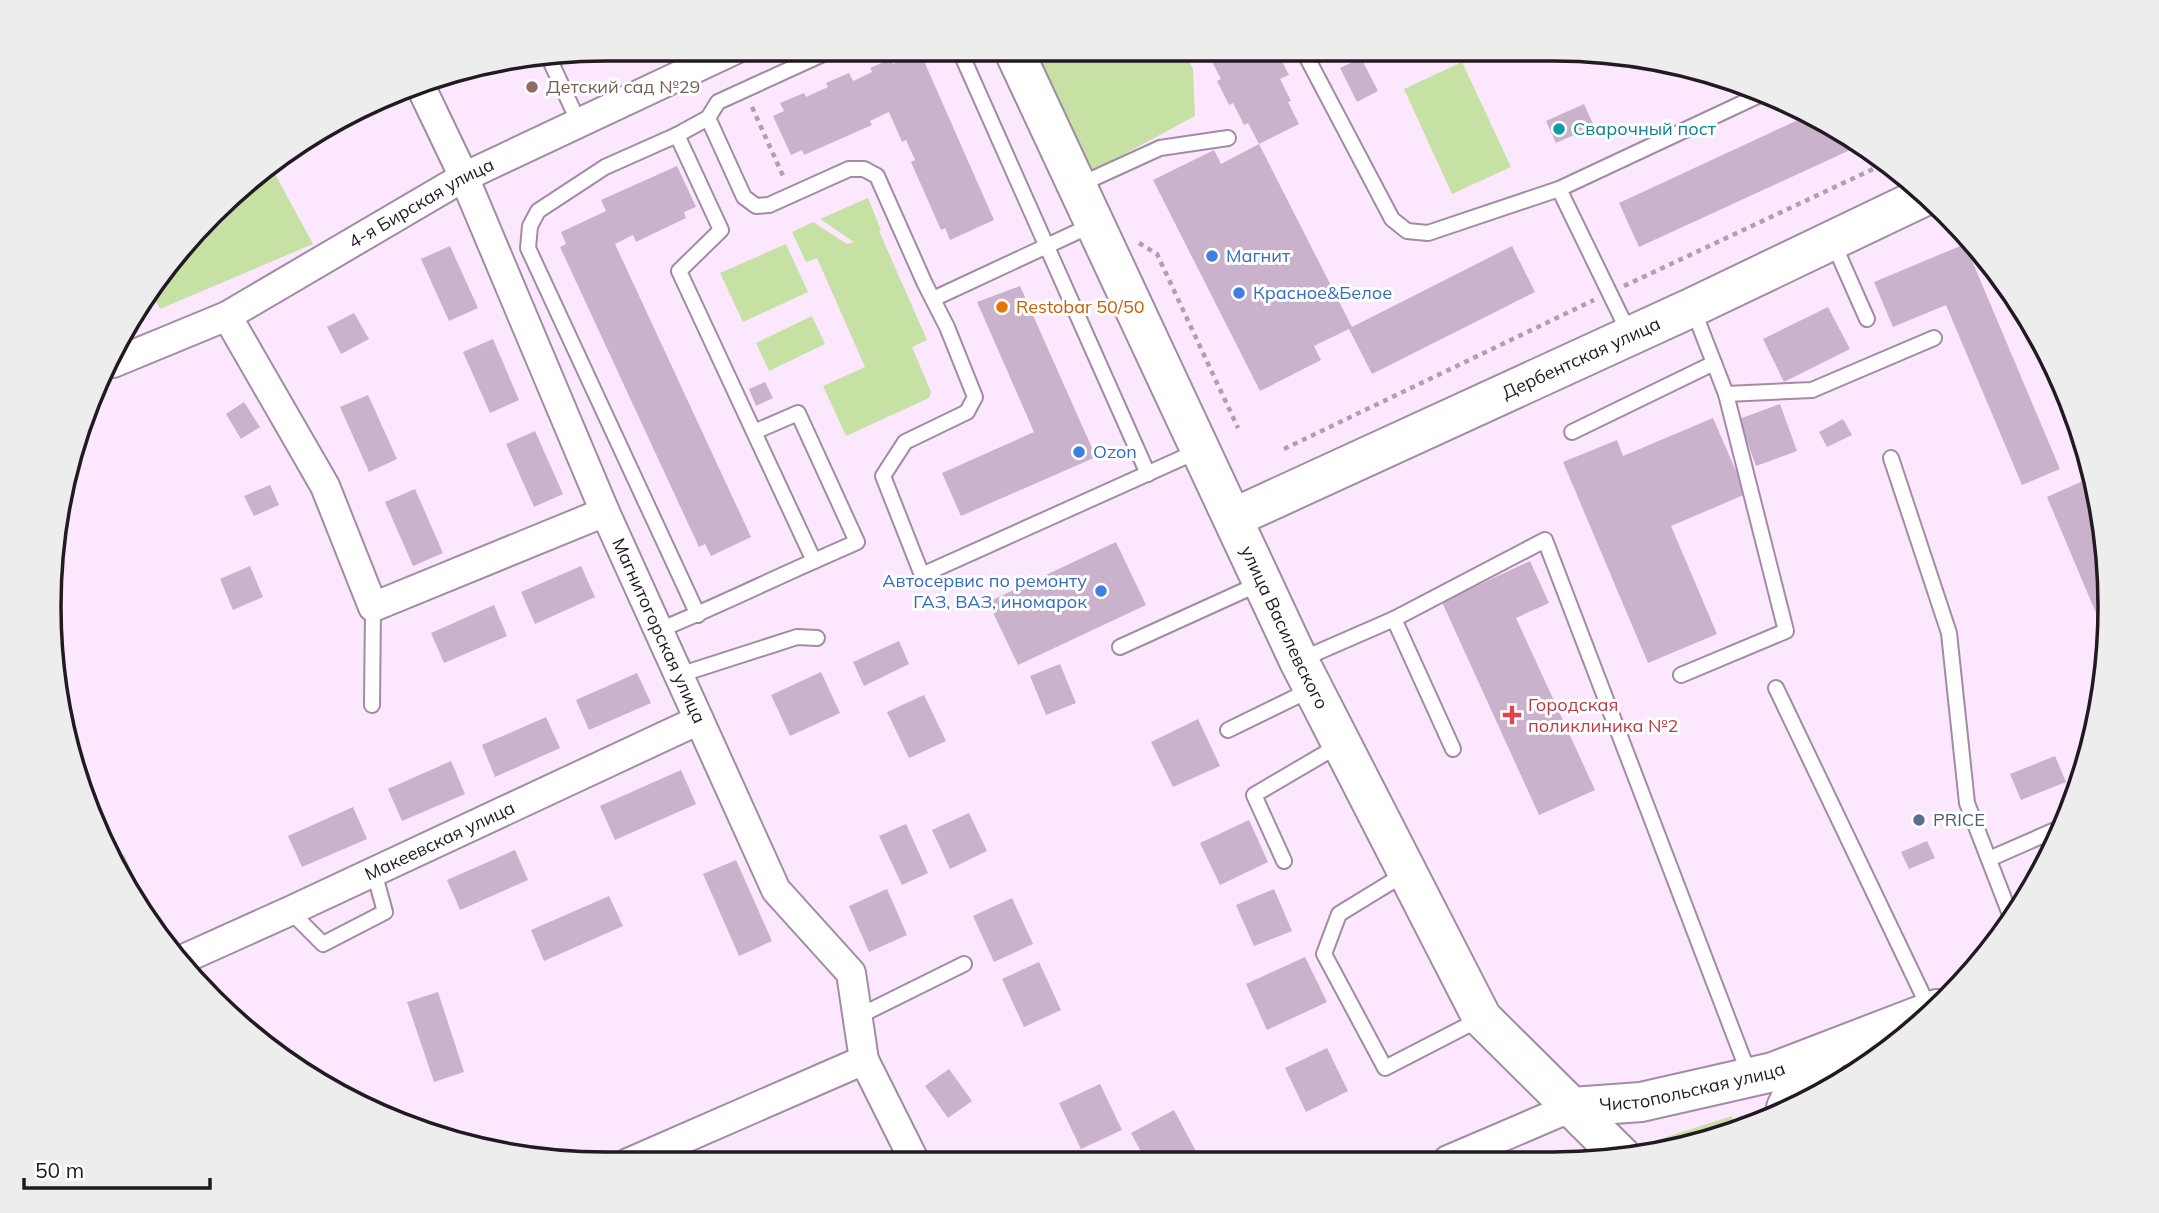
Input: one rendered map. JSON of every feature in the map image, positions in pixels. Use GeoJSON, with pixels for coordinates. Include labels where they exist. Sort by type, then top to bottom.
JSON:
{"type":"FeatureCollection","features":[{"type":"Feature","properties":{"kind":"street","name":"4-я Бирская улица"},"geometry":{"type":"LineString","coordinates":[[120,360],[227,316],[464,177],[711,61]]}},
{"type":"Feature","properties":{"kind":"street","name":"улица Василевского"},"geometry":{"type":"LineString","coordinates":[[1018,61],[1306,675],[1482,1018],[1614,1148]]}},
{"type":"Feature","properties":{"kind":"street","name":"Магнитогорская улица"},"geometry":{"type":"LineString","coordinates":[[424,93],[464,177],[605,512],[776,890],[851,973],[864,1060],[910,1152]]}},
{"type":"Feature","properties":{"kind":"street","name":"Дербентская улица"},"geometry":{"type":"LineString","coordinates":[[1233,518],[1693,307],[1916,200]]}},
{"type":"Feature","properties":{"kind":"street"},"geometry":{"type":"LineString","coordinates":[[227,316],[325,486],[373,607],[605,512]]}},
{"type":"Feature","properties":{"kind":"street","name":"Макеевская улица"},"geometry":{"type":"LineString","coordinates":[[189,956],[699,720]]}},
{"type":"Feature","properties":{"kind":"street","name":"Чистопольская улица"},"geometry":{"type":"LineString","coordinates":[[1467,1152],[1572,1107],[1641,1102],[1773,1072],[1906,1021]]}},
{"type":"Feature","properties":{"kind":"street"},"geometry":{"type":"LineString","coordinates":[[1791,1097],[1796,1087],[1830,1051]]}},
{"type":"Feature","properties":{"kind":"street"},"geometry":{"type":"LineString","coordinates":[[653,1152],[864,1060]]}},
{"type":"Feature","properties":{"kind":"lane"},"geometry":{"type":"LineString","coordinates":[[698,615],[528,248],[530,226],[538,211],[605,167],[708,118],[718,102],[808,61]]}},
{"type":"Feature","properties":{"kind":"lane"},"geometry":{"type":"LineString","coordinates":[[964,61],[1148,474]]}},
{"type":"Feature","properties":{"kind":"lane"},"geometry":{"type":"LineString","coordinates":[[1309,61],[1392,219],[1407,231],[1428,233],[1559,189],[1751,99]]}},
{"type":"Feature","properties":{"kind":"lane"},"geometry":{"type":"LineString","coordinates":[[552,64],[579,123]]}},
{"type":"Feature","properties":{"kind":"lane"},"geometry":{"type":"LineString","coordinates":[[708,118],[744,197],[756,206],[769,205],[849,169],[864,169],[877,176],[947,327],[975,397],[967,412],[905,442],[883,475],[922,575],[1202,449]]}},
{"type":"Feature","properties":{"kind":"lane"},"geometry":{"type":"LineString","coordinates":[[677,135],[721,230],[679,271],[814,561]]}},
{"type":"Feature","properties":{"kind":"lane"},"geometry":{"type":"LineString","coordinates":[[1077,186],[1160,148],[1228,138]]}},
{"type":"Feature","properties":{"kind":"lane"},"geometry":{"type":"LineString","coordinates":[[1559,189],[1630,335]]}},
{"type":"Feature","properties":{"kind":"lane"},"geometry":{"type":"LineString","coordinates":[[933,299],[1096,224]]}},
{"type":"Feature","properties":{"kind":"lane"},"geometry":{"type":"LineString","coordinates":[[1832,239],[1867,319]]}},
{"type":"Feature","properties":{"kind":"lane"},"geometry":{"type":"LineString","coordinates":[[1681,675],[1786,631],[1726,394],[1693,307]]}},
{"type":"Feature","properties":{"kind":"lane"},"geometry":{"type":"LineString","coordinates":[[1726,394],[1812,390],[1934,338]]}},
{"type":"Feature","properties":{"kind":"lane"},"geometry":{"type":"LineString","coordinates":[[1572,432],[1714,363]]}},
{"type":"Feature","properties":{"kind":"lane"},"geometry":{"type":"LineString","coordinates":[[659,630],[698,615],[732,597],[857,542],[798,413],[754,432]]}},
{"type":"Feature","properties":{"kind":"lane"},"geometry":{"type":"LineString","coordinates":[[1891,458],[1949,633],[1967,803],[2007,907]]}},
{"type":"Feature","properties":{"kind":"lane"},"geometry":{"type":"LineString","coordinates":[[1228,730],[1306,675],[1394,619],[1545,540],[1750,1077]]}},
{"type":"Feature","properties":{"kind":"lane"},"geometry":{"type":"LineString","coordinates":[[1120,647],[1263,582]]}},
{"type":"Feature","properties":{"kind":"lane"},"geometry":{"type":"LineString","coordinates":[[372,705],[373,607]]}},
{"type":"Feature","properties":{"kind":"lane"},"geometry":{"type":"LineString","coordinates":[[1394,619],[1453,749]]}},
{"type":"Feature","properties":{"kind":"lane"},"geometry":{"type":"LineString","coordinates":[[679,675],[797,637],[817,638]]}},
{"type":"Feature","properties":{"kind":"lane"},"geometry":{"type":"LineString","coordinates":[[1776,688],[1929,1000]]}},
{"type":"Feature","properties":{"kind":"lane"},"geometry":{"type":"LineString","coordinates":[[1283,861],[1254,795],[1342,744]]}},
{"type":"Feature","properties":{"kind":"lane"},"geometry":{"type":"LineString","coordinates":[[1989,859],[2048,833]]}},
{"type":"Feature","properties":{"kind":"lane"},"geometry":{"type":"LineString","coordinates":[[290,911],[323,944],[385,912],[374,872]]}},
{"type":"Feature","properties":{"kind":"lane"},"geometry":{"type":"LineString","coordinates":[[1408,872],[1339,914],[1324,954],[1385,1068],[1482,1018]]}},
{"type":"Feature","properties":{"kind":"lane"},"geometry":{"type":"LineString","coordinates":[[859,1016],[964,964]]}},
{"type":"Feature","properties":{"kind":"path"},"geometry":{"type":"LineString","coordinates":[[744,90],[792,195]]}},
{"type":"Feature","properties":{"kind":"path"},"geometry":{"type":"LineString","coordinates":[[1284,449],[1609,292],[1876,168]]}},
{"type":"Feature","properties":{"kind":"path"},"geometry":{"type":"LineString","coordinates":[[1137,242],[1157,254],[1238,428]]}},
{"type":"Feature","properties":{"kind":"green space"},"geometry":{"type":"Polygon","coordinates":[[[1037,61],[1189,61],[1193,69],[1195,116],[1093,171],[1037,61]]]}},
{"type":"Feature","properties":{"kind":"green space"},"geometry":{"type":"Polygon","coordinates":[[[1462,62],[1511,167],[1452,194],[1404,89],[1462,62]]]}},
{"type":"Feature","properties":{"kind":"green space"},"geometry":{"type":"Polygon","coordinates":[[[275,174],[313,244],[160,309],[156,300],[197,247],[221,221],[275,174]]]}},
{"type":"Feature","properties":{"kind":"green space"},"geometry":{"type":"Polygon","coordinates":[[[868,198],[881,230],[879,231],[927,340],[912,347],[931,392],[929,398],[846,436],[823,386],[865,367],[817,258],[806,262],[792,232],[813,222],[847,244],[854,242],[820,219],[868,198]]]}},
{"type":"Feature","properties":{"kind":"green space"},"geometry":{"type":"Polygon","coordinates":[[[786,244],[808,292],[743,322],[720,273],[786,244]]]}},
{"type":"Feature","properties":{"kind":"green space"},"geometry":{"type":"Polygon","coordinates":[[[812,316],[825,344],[769,371],[756,343],[812,316]]]}},
{"type":"Feature","properties":{"kind":"green space"},"geometry":{"type":"Polygon","coordinates":[[[1732,1116],[1733,1121],[1728,1123],[1648,1143],[1732,1116]]]}},
{"type":"Feature","properties":{"kind":"building"},"geometry":{"type":"Polygon","coordinates":[[[886,61],[892,61],[893,64],[900,61],[924,61],[994,220],[950,240],[945,228],[941,230],[911,162],[915,160],[906,140],[902,142],[889,112],[870,121],[872,125],[804,155],[802,150],[791,155],[773,116],[784,111],[780,103],[804,93],[806,97],[828,87],[826,83],[849,73],[853,81],[872,72],[870,68],[886,61]]]}},
{"type":"Feature","properties":{"kind":"building"},"geometry":{"type":"Polygon","coordinates":[[[1212,61],[1282,61],[1289,75],[1280,79],[1299,124],[1259,144],[1248,123],[1244,125],[1233,103],[1229,105],[1217,81],[1221,79],[1212,61]]]}},
{"type":"Feature","properties":{"kind":"building"},"geometry":{"type":"Polygon","coordinates":[[[1355,61],[1363,61],[1378,91],[1357,102],[1340,68],[1355,61]]]}},
{"type":"Feature","properties":{"kind":"building"},"geometry":{"type":"Polygon","coordinates":[[[1584,104],[1594,126],[1556,143],[1546,121],[1584,104]]]}},
{"type":"Feature","properties":{"kind":"building"},"geometry":{"type":"Polygon","coordinates":[[[1799,120],[1850,150],[1639,247],[1619,203],[1799,120]]]}},
{"type":"Feature","properties":{"kind":"building"},"geometry":{"type":"Polygon","coordinates":[[[1259,144],[1352,327],[1512,246],[1535,292],[1372,374],[1349,329],[1314,346],[1321,360],[1260,391],[1153,180],[1214,150],[1221,164],[1259,144]]]}},
{"type":"Feature","properties":{"kind":"building"},"geometry":{"type":"Polygon","coordinates":[[[677,166],[696,207],[684,212],[686,218],[636,242],[633,235],[615,244],[751,537],[711,556],[705,544],[699,547],[560,247],[566,244],[561,232],[606,211],[601,200],[677,166]]]}},
{"type":"Feature","properties":{"kind":"building"},"geometry":{"type":"Polygon","coordinates":[[[450,246],[478,308],[449,321],[421,259],[450,246]]]}},
{"type":"Feature","properties":{"kind":"building"},"geometry":{"type":"Polygon","coordinates":[[[1961,246],[1971,258],[2060,469],[2022,485],[1946,305],[1893,327],[1874,282],[1961,246]]]}},
{"type":"Feature","properties":{"kind":"building"},"geometry":{"type":"Polygon","coordinates":[[[1020,286],[1096,457],[961,516],[942,473],[1034,432],[977,302],[1020,286]]]}},
{"type":"Feature","properties":{"kind":"building"},"geometry":{"type":"Polygon","coordinates":[[[1828,307],[1850,349],[1784,382],[1763,339],[1828,307]]]}},
{"type":"Feature","properties":{"kind":"building"},"geometry":{"type":"Polygon","coordinates":[[[354,313],[369,339],[341,354],[327,327],[354,313]]]}},
{"type":"Feature","properties":{"kind":"building"},"geometry":{"type":"Polygon","coordinates":[[[493,339],[519,400],[490,413],[463,352],[493,339]]]}},
{"type":"Feature","properties":{"kind":"building"},"geometry":{"type":"Polygon","coordinates":[[[765,382],[773,398],[756,406],[749,389],[765,382]]]}},
{"type":"Feature","properties":{"kind":"building"},"geometry":{"type":"Polygon","coordinates":[[[368,395],[397,459],[369,472],[340,407],[368,395]]]}},
{"type":"Feature","properties":{"kind":"building"},"geometry":{"type":"Polygon","coordinates":[[[244,402],[260,427],[241,439],[226,414],[244,402]]]}},
{"type":"Feature","properties":{"kind":"building"},"geometry":{"type":"Polygon","coordinates":[[[1780,404],[1797,451],[1756,466],[1739,419],[1780,404]]]}},
{"type":"Feature","properties":{"kind":"building"},"geometry":{"type":"Polygon","coordinates":[[[1713,418],[1746,494],[1671,526],[1717,634],[1648,663],[1563,462],[1617,440],[1623,456],[1713,418]]]}},
{"type":"Feature","properties":{"kind":"building"},"geometry":{"type":"Polygon","coordinates":[[[1843,419],[1852,435],[1827,447],[1819,432],[1843,419]]]}},
{"type":"Feature","properties":{"kind":"building"},"geometry":{"type":"Polygon","coordinates":[[[535,431],[563,494],[534,507],[506,444],[535,431]]]}},
{"type":"Feature","properties":{"kind":"building"},"geometry":{"type":"Polygon","coordinates":[[[2083,481],[2097,571],[2098,617],[2047,497],[2083,481]]]}},
{"type":"Feature","properties":{"kind":"building"},"geometry":{"type":"Polygon","coordinates":[[[270,485],[279,505],[254,516],[244,496],[270,485]]]}},
{"type":"Feature","properties":{"kind":"building"},"geometry":{"type":"Polygon","coordinates":[[[415,489],[443,553],[413,566],[385,502],[415,489]]]}},
{"type":"Feature","properties":{"kind":"building"},"geometry":{"type":"Polygon","coordinates":[[[1116,542],[1146,605],[1018,665],[988,602],[1116,542]]]}},
{"type":"Feature","properties":{"kind":"building"},"geometry":{"type":"Polygon","coordinates":[[[1530,561],[1549,603],[1516,618],[1595,790],[1539,815],[1442,602],[1530,561]]]}},
{"type":"Feature","properties":{"kind":"building"},"geometry":{"type":"Polygon","coordinates":[[[250,566],[263,597],[233,610],[220,579],[250,566]]]}},
{"type":"Feature","properties":{"kind":"building"},"geometry":{"type":"Polygon","coordinates":[[[581,566],[595,597],[535,624],[521,592],[581,566]]]}},
{"type":"Feature","properties":{"kind":"building"},"geometry":{"type":"Polygon","coordinates":[[[494,605],[507,636],[444,663],[431,633],[494,605]]]}},
{"type":"Feature","properties":{"kind":"building"},"geometry":{"type":"Polygon","coordinates":[[[899,641],[909,664],[864,686],[853,662],[899,641]]]}},
{"type":"Feature","properties":{"kind":"building"},"geometry":{"type":"Polygon","coordinates":[[[1060,664],[1076,703],[1046,715],[1030,676],[1060,664]]]}},
{"type":"Feature","properties":{"kind":"building"},"geometry":{"type":"Polygon","coordinates":[[[821,672],[840,713],[790,736],[771,695],[821,672]]]}},
{"type":"Feature","properties":{"kind":"building"},"geometry":{"type":"Polygon","coordinates":[[[637,673],[651,703],[589,730],[576,700],[637,673]]]}},
{"type":"Feature","properties":{"kind":"building"},"geometry":{"type":"Polygon","coordinates":[[[924,695],[946,741],[909,758],[887,712],[924,695]]]}},
{"type":"Feature","properties":{"kind":"building"},"geometry":{"type":"Polygon","coordinates":[[[546,717],[560,748],[495,777],[482,745],[546,717]]]}},
{"type":"Feature","properties":{"kind":"building"},"geometry":{"type":"Polygon","coordinates":[[[1198,719],[1220,766],[1173,787],[1151,742],[1198,719]]]}},
{"type":"Feature","properties":{"kind":"building"},"geometry":{"type":"Polygon","coordinates":[[[2055,756],[2066,782],[2021,800],[2010,774],[2055,756]]]}},
{"type":"Feature","properties":{"kind":"building"},"geometry":{"type":"Polygon","coordinates":[[[451,761],[465,794],[402,821],[388,789],[451,761]]]}},
{"type":"Feature","properties":{"kind":"building"},"geometry":{"type":"Polygon","coordinates":[[[681,770],[696,804],[615,840],[600,806],[681,770]]]}},
{"type":"Feature","properties":{"kind":"building"},"geometry":{"type":"Polygon","coordinates":[[[353,807],[367,839],[302,867],[288,836],[353,807]]]}},
{"type":"Feature","properties":{"kind":"building"},"geometry":{"type":"Polygon","coordinates":[[[969,813],[987,851],[950,869],[932,830],[969,813]]]}},
{"type":"Feature","properties":{"kind":"building"},"geometry":{"type":"Polygon","coordinates":[[[1249,820],[1268,862],[1220,885],[1200,843],[1249,820]]]}},
{"type":"Feature","properties":{"kind":"building"},"geometry":{"type":"Polygon","coordinates":[[[906,824],[928,873],[902,885],[879,836],[906,824]]]}},
{"type":"Feature","properties":{"kind":"building"},"geometry":{"type":"Polygon","coordinates":[[[1927,841],[1935,858],[1909,869],[1901,852],[1927,841]]]}},
{"type":"Feature","properties":{"kind":"building"},"geometry":{"type":"Polygon","coordinates":[[[515,850],[528,880],[460,910],[447,880],[515,850]]]}},
{"type":"Feature","properties":{"kind":"building"},"geometry":{"type":"Polygon","coordinates":[[[124,855],[137,883],[134,879],[122,856],[124,855]]]}},
{"type":"Feature","properties":{"kind":"building"},"geometry":{"type":"Polygon","coordinates":[[[736,860],[772,941],[739,956],[703,874],[736,860]]]}},
{"type":"Feature","properties":{"kind":"building"},"geometry":{"type":"Polygon","coordinates":[[[887,889],[907,935],[869,952],[849,906],[887,889]]]}},
{"type":"Feature","properties":{"kind":"building"},"geometry":{"type":"Polygon","coordinates":[[[1274,889],[1292,931],[1254,946],[1236,905],[1274,889]]]}},
{"type":"Feature","properties":{"kind":"building"},"geometry":{"type":"Polygon","coordinates":[[[609,896],[623,926],[544,961],[531,930],[609,896]]]}},
{"type":"Feature","properties":{"kind":"building"},"geometry":{"type":"Polygon","coordinates":[[[1012,898],[1033,944],[994,962],[973,916],[1012,898]]]}},
{"type":"Feature","properties":{"kind":"building"},"geometry":{"type":"Polygon","coordinates":[[[1305,957],[1327,1002],[1267,1030],[1246,984],[1305,957]]]}},
{"type":"Feature","properties":{"kind":"building"},"geometry":{"type":"Polygon","coordinates":[[[1039,962],[1061,1010],[1024,1027],[1002,979],[1039,962]]]}},
{"type":"Feature","properties":{"kind":"building"},"geometry":{"type":"Polygon","coordinates":[[[438,992],[464,1072],[434,1082],[407,1002],[438,992]]]}},
{"type":"Feature","properties":{"kind":"building"},"geometry":{"type":"Polygon","coordinates":[[[1327,1048],[1348,1091],[1306,1112],[1285,1068],[1327,1048]]]}},
{"type":"Feature","properties":{"kind":"building"},"geometry":{"type":"Polygon","coordinates":[[[949,1069],[972,1101],[948,1118],[925,1086],[949,1069]]]}},
{"type":"Feature","properties":{"kind":"building"},"geometry":{"type":"Polygon","coordinates":[[[1100,1084],[1122,1130],[1081,1149],[1059,1103],[1100,1084]]]}},
{"type":"Feature","properties":{"kind":"building"},"geometry":{"type":"Polygon","coordinates":[[[1174,1110],[1196,1152],[1141,1152],[1131,1133],[1174,1110]]]}},
{"type":"Feature","properties":{"kind":"place","name":"Детский сад №29"},"geometry":{"type":"Point","coordinates":[532,87]}},
{"type":"Feature","properties":{"kind":"place","name":"Сварочный пост"},"geometry":{"type":"Point","coordinates":[1559,129]}},
{"type":"Feature","properties":{"kind":"place","name":"Магнит"},"geometry":{"type":"Point","coordinates":[1212,256]}},
{"type":"Feature","properties":{"kind":"place","name":"Красное&Белое"},"geometry":{"type":"Point","coordinates":[1239,293]}},
{"type":"Feature","properties":{"kind":"place","name":"Restobar 50/50"},"geometry":{"type":"Point","coordinates":[1002,307]}},
{"type":"Feature","properties":{"kind":"place","name":"Ozon"},"geometry":{"type":"Point","coordinates":[1079,452]}},
{"type":"Feature","properties":{"kind":"place","name":"Автосервис по ремонту ГАЗ, ВАЗ, иномарок"},"geometry":{"type":"Point","coordinates":[1101,591]}},
{"type":"Feature","properties":{"kind":"place","name":"Городская поликлиника №2"},"geometry":{"type":"Point","coordinates":[1512,715]}},
{"type":"Feature","properties":{"kind":"place","name":"PRICE"},"geometry":{"type":"Point","coordinates":[1919,820]}}]}
